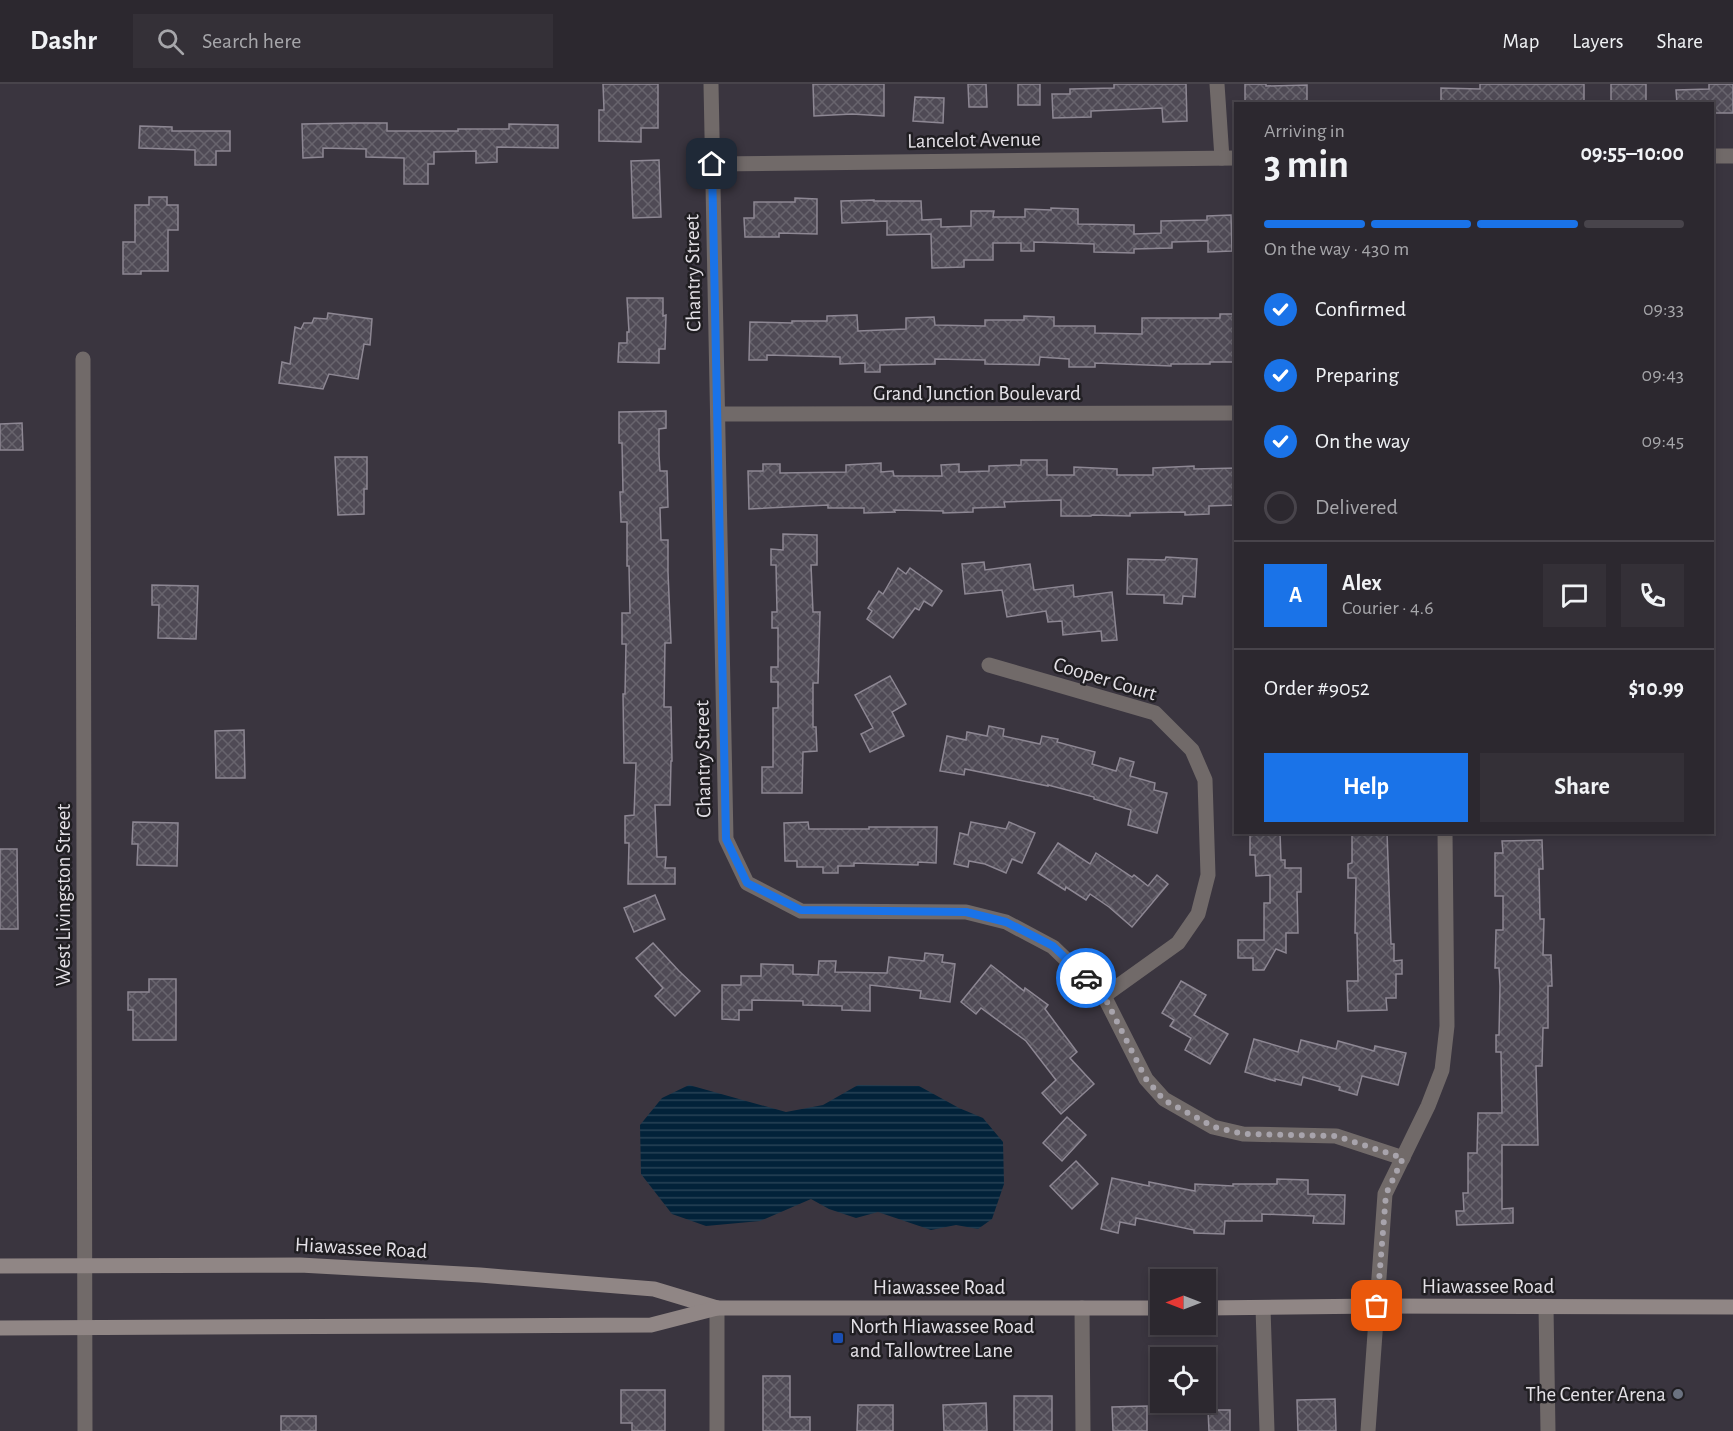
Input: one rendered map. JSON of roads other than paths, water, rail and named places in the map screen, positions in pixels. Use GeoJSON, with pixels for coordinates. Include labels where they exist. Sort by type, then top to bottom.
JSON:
{"type":"FeatureCollection","features":[{"type":"Feature","properties":{"kind":"main road","name":"Hiawassee Road"},"geometry":{"type":"LineString","coordinates":[[0,1266],[300,1265],[480,1275],[654,1289],[717,1308]]}},
{"type":"Feature","properties":{"kind":"main road","name":"Hiawassee Road"},"geometry":{"type":"LineString","coordinates":[[1216,1308],[1733,1307]]}},
{"type":"Feature","properties":{"kind":"main road","name":"Hiawassee Road"},"geometry":{"type":"LineString","coordinates":[[0,1328],[651,1325],[717,1308],[1150,1308]]}},
{"type":"Feature","properties":{"kind":"street","name":"Chantry Street"},"geometry":{"type":"LineString","coordinates":[[711,84],[726,839],[747,883],[801,910],[966,912],[1006,922],[1053,946],[1104,996],[1146,1079],[1164,1100],[1214,1127],[1243,1134],[1336,1136],[1403,1158]]}},
{"type":"Feature","properties":{"kind":"street"},"geometry":{"type":"LineString","coordinates":[[1217,84],[1229,158]]}},
{"type":"Feature","properties":{"kind":"street"},"geometry":{"type":"LineString","coordinates":[[1714,156],[1733,156]]}},
{"type":"Feature","properties":{"kind":"street","name":"Lancelot Avenue"},"geometry":{"type":"LineString","coordinates":[[712,164],[1229,158]]}},
{"type":"Feature","properties":{"kind":"street","name":"West Livingston Street"},"geometry":{"type":"LineString","coordinates":[[84,359],[85,1431]]}},
{"type":"Feature","properties":{"kind":"street","name":"Grand Junction Boulevard"},"geometry":{"type":"LineString","coordinates":[[718,414],[1234,413]]}},
{"type":"Feature","properties":{"kind":"street","name":"Cooper Court"},"geometry":{"type":"LineString","coordinates":[[989,665],[1155,713],[1192,750],[1205,780],[1208,874],[1198,914],[1178,943],[1104,996]]}},
{"type":"Feature","properties":{"kind":"street"},"geometry":{"type":"LineString","coordinates":[[1368,1431],[1386,1194],[1428,1106],[1442,1070],[1447,1026],[1445,834]]}},
{"type":"Feature","properties":{"kind":"street"},"geometry":{"type":"LineString","coordinates":[[1546,1307],[1548,1431]]}},
{"type":"Feature","properties":{"kind":"street"},"geometry":{"type":"LineString","coordinates":[[717,1308],[717,1431]]}},
{"type":"Feature","properties":{"kind":"street"},"geometry":{"type":"LineString","coordinates":[[1082,1308],[1083,1431]]}},
{"type":"Feature","properties":{"kind":"street"},"geometry":{"type":"LineString","coordinates":[[1263,1308],[1267,1431]]}},
{"type":"Feature","properties":{"kind":"water"},"geometry":{"type":"Polygon","coordinates":[[[689,1085],[786,1112],[823,1105],[858,1085],[919,1086],[983,1118],[1003,1142],[1004,1184],[992,1219],[978,1229],[956,1225],[931,1230],[878,1212],[856,1218],[829,1209],[811,1199],[760,1221],[706,1226],[672,1214],[641,1174],[640,1125],[662,1098],[689,1085]]]}},
{"type":"Feature","properties":{"kind":"place","name":"North Hiawassee Road and Tallowtree Lane"},"geometry":{"type":"Point","coordinates":[838,1338]}},
{"type":"Feature","properties":{"kind":"place","name":"The Center Arena"},"geometry":{"type":"Point","coordinates":[1678,1394]}}]}
